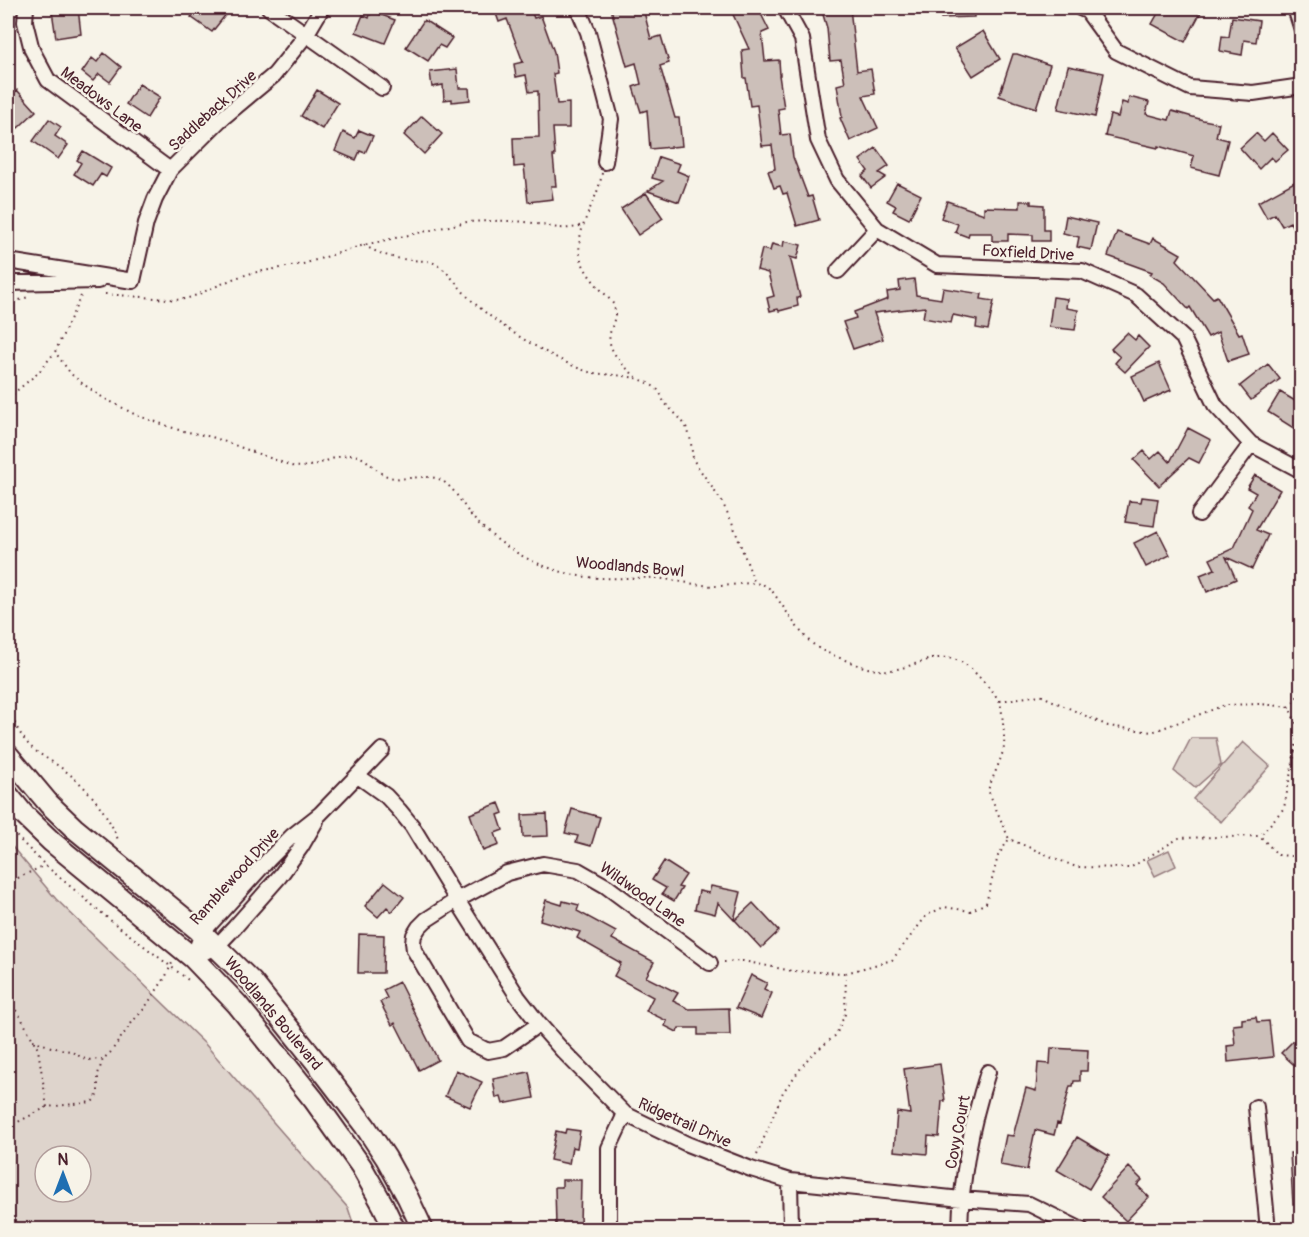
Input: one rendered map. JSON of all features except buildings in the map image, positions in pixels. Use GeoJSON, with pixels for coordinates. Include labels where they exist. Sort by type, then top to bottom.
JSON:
{"type":"FeatureCollection","features":[{"type":"Feature","properties":{"kind":"street","name":"Meadows Lane"},"geometry":{"type":"LineString","coordinates":[[26,8],[25,22],[32,50],[48,80],[170,170]]}},
{"type":"Feature","properties":{"kind":"street"},"geometry":{"type":"LineString","coordinates":[[269,8],[382,88]]}},
{"type":"Feature","properties":{"kind":"street","name":"Saddleback Drive"},"geometry":{"type":"LineString","coordinates":[[133,280],[154,199],[170,170],[220,120],[274,75],[306,35],[322,8]]}},
{"type":"Feature","properties":{"kind":"street"},"geometry":{"type":"LineString","coordinates":[[578,8],[588,32],[611,119],[606,162]]}},
{"type":"Feature","properties":{"kind":"street","name":"Foxfield Drive"},"geometry":{"type":"LineString","coordinates":[[786,8],[802,39],[818,140],[837,180],[876,229],[937,265],[1082,271],[1136,295],[1183,338],[1215,405],[1251,444],[1302,471]]}},
{"type":"Feature","properties":{"kind":"street"},"geometry":{"type":"LineString","coordinates":[[1080,8],[1087,10],[1116,51],[1190,88],[1253,93],[1302,86]]}},
{"type":"Feature","properties":{"kind":"street"},"geometry":{"type":"LineString","coordinates":[[1295,8],[1302,30]]}},
{"type":"Feature","properties":{"kind":"street"},"geometry":{"type":"LineString","coordinates":[[838,271],[876,229]]}},
{"type":"Feature","properties":{"kind":"street"},"geometry":{"type":"LineString","coordinates":[[8,261],[133,280]]}},
{"type":"Feature","properties":{"kind":"street"},"geometry":{"type":"LineString","coordinates":[[8,283],[133,280]]}},
{"type":"Feature","properties":{"kind":"street"},"geometry":{"type":"LineString","coordinates":[[1199,514],[1251,444]]}},
{"type":"Feature","properties":{"kind":"street","name":"Ramblewood Drive"},"geometry":{"type":"LineString","coordinates":[[210,940],[269,859],[292,836],[320,814],[382,750]]}},
{"type":"Feature","properties":{"kind":"street","name":"Woodlands Boulevard"},"geometry":{"type":"LineString","coordinates":[[8,755],[49,804],[74,828],[210,940],[252,982],[365,1126],[386,1158],[423,1230]]}},
{"type":"Feature","properties":{"kind":"street","name":"Ridgetrail Drive"},"geometry":{"type":"LineString","coordinates":[[358,776],[386,796],[412,826],[518,997],[539,1024],[625,1114],[687,1144],[790,1181],[1029,1204],[1082,1230]]}},
{"type":"Feature","properties":{"kind":"street","name":"Woodlands Boulevard"},"geometry":{"type":"LineString","coordinates":[[8,795],[25,816],[52,842],[193,958],[237,1004],[314,1100],[361,1166],[395,1230]]}},
{"type":"Feature","properties":{"kind":"street","name":"Ramblewood Drive"},"geometry":{"type":"LineString","coordinates":[[193,958],[280,876],[301,847],[320,814]]}},
{"type":"Feature","properties":{"kind":"street","name":"Wildwood Lane"},"geometry":{"type":"LineString","coordinates":[[539,1024],[504,1048],[488,1051],[468,1041],[414,950],[414,935],[419,927],[457,900],[507,873],[543,864],[578,870],[606,886],[710,963]]}},
{"type":"Feature","properties":{"kind":"street","name":"Covy Court"},"geometry":{"type":"LineString","coordinates":[[960,1230],[961,1199],[978,1104],[988,1072]]}},
{"type":"Feature","properties":{"kind":"street"},"geometry":{"type":"LineString","coordinates":[[1256,1107],[1268,1230]]}},
{"type":"Feature","properties":{"kind":"street"},"geometry":{"type":"LineString","coordinates":[[609,1230],[609,1148],[625,1114]]}},
{"type":"Feature","properties":{"kind":"street"},"geometry":{"type":"LineString","coordinates":[[790,1181],[791,1230]]}},
{"type":"Feature","properties":{"kind":"path"},"geometry":{"type":"LineString","coordinates":[[606,162],[598,190],[582,225],[579,243],[587,273],[614,305],[616,318],[609,336],[610,343],[626,369],[639,380],[657,390],[685,425],[690,435],[694,461],[722,502],[732,522],[755,584],[764,585],[773,592],[816,648],[881,671],[939,657],[951,658],[971,668],[1000,701],[1004,747],[988,790],[1009,839],[1076,867],[1130,868],[1179,838],[1260,836],[1278,855],[1302,857]]}},
{"type":"Feature","properties":{"kind":"path"},"geometry":{"type":"LineString","coordinates":[[103,294],[180,300],[243,276],[303,264],[364,245],[467,222],[526,222],[562,228],[575,228],[582,225]]}},
{"type":"Feature","properties":{"kind":"path"},"geometry":{"type":"LineString","coordinates":[[364,245],[397,259],[435,263],[470,299],[517,335],[558,359],[589,372],[620,375],[639,380]]}},
{"type":"Feature","properties":{"kind":"path"},"geometry":{"type":"LineString","coordinates":[[8,398],[38,373],[55,352],[82,295]]}},
{"type":"Feature","properties":{"kind":"path","name":"Woodlands Bowl"},"geometry":{"type":"LineString","coordinates":[[55,352],[83,384],[102,397],[157,424],[212,437],[301,468],[348,455],[363,458],[389,477],[438,479],[450,488],[473,517],[494,537],[522,556],[547,567],[597,578],[656,579],[715,586],[755,584]]}},
{"type":"Feature","properties":{"kind":"path"},"geometry":{"type":"LineString","coordinates":[[1288,707],[1302,691]]}},
{"type":"Feature","properties":{"kind":"path"},"geometry":{"type":"LineString","coordinates":[[1000,701],[1040,695],[1108,726],[1152,732],[1225,705],[1261,704],[1288,707]]}},
{"type":"Feature","properties":{"kind":"path"},"geometry":{"type":"LineString","coordinates":[[8,706],[30,746],[61,768],[93,796],[110,821],[120,845]]}},
{"type":"Feature","properties":{"kind":"path"},"geometry":{"type":"LineString","coordinates":[[1260,836],[1284,808],[1299,730],[1288,707]]}},
{"type":"Feature","properties":{"kind":"path"},"geometry":{"type":"LineString","coordinates":[[8,828],[45,865],[110,920],[170,965],[165,978],[144,1009],[103,1059],[98,1074],[96,1098],[87,1104],[47,1107],[8,1127]]}},
{"type":"Feature","properties":{"kind":"path"},"geometry":{"type":"LineString","coordinates":[[710,963],[742,961],[792,971],[846,973],[892,960],[927,915],[945,907],[970,911],[986,903],[998,856],[1009,839]]}},
{"type":"Feature","properties":{"kind":"path"},"geometry":{"type":"LineString","coordinates":[[8,885],[45,865]]}},
{"type":"Feature","properties":{"kind":"path"},"geometry":{"type":"LineString","coordinates":[[752,1169],[783,1092],[810,1056],[836,1035],[845,1014],[846,973]]}},
{"type":"Feature","properties":{"kind":"path"},"geometry":{"type":"LineString","coordinates":[[8,1001],[19,1014],[38,1049],[47,1107]]}},
{"type":"Feature","properties":{"kind":"path"},"geometry":{"type":"LineString","coordinates":[[33,1040],[70,1051],[87,1059],[103,1059]]}},
{"type":"Feature","properties":{"kind":"path"},"geometry":{"type":"LineString","coordinates":[[8,1218],[22,1230]]}},
{"type":"Feature","properties":{"kind":"path"},"geometry":{"type":"LineString","coordinates":[[13,1230],[17,1225]]}},
{"type":"Feature","properties":{"kind":"shaded area"},"geometry":{"type":"Polygon","coordinates":[[[1191,738],[1216,738],[1221,765],[1195,788],[1174,771],[1191,738]]]}},
{"type":"Feature","properties":{"kind":"shaded area"},"geometry":{"type":"Polygon","coordinates":[[[1243,742],[1270,766],[1221,822],[1193,799],[1243,742]]]}},
{"type":"Feature","properties":{"kind":"shaded area"},"geometry":{"type":"Polygon","coordinates":[[[8,842],[56,899],[205,1044],[348,1208],[355,1229],[8,1229],[8,842]]]}},
{"type":"Feature","properties":{"kind":"shaded area"},"geometry":{"type":"Polygon","coordinates":[[[1169,850],[1176,866],[1155,876],[1147,860],[1169,850]]]}}]}
